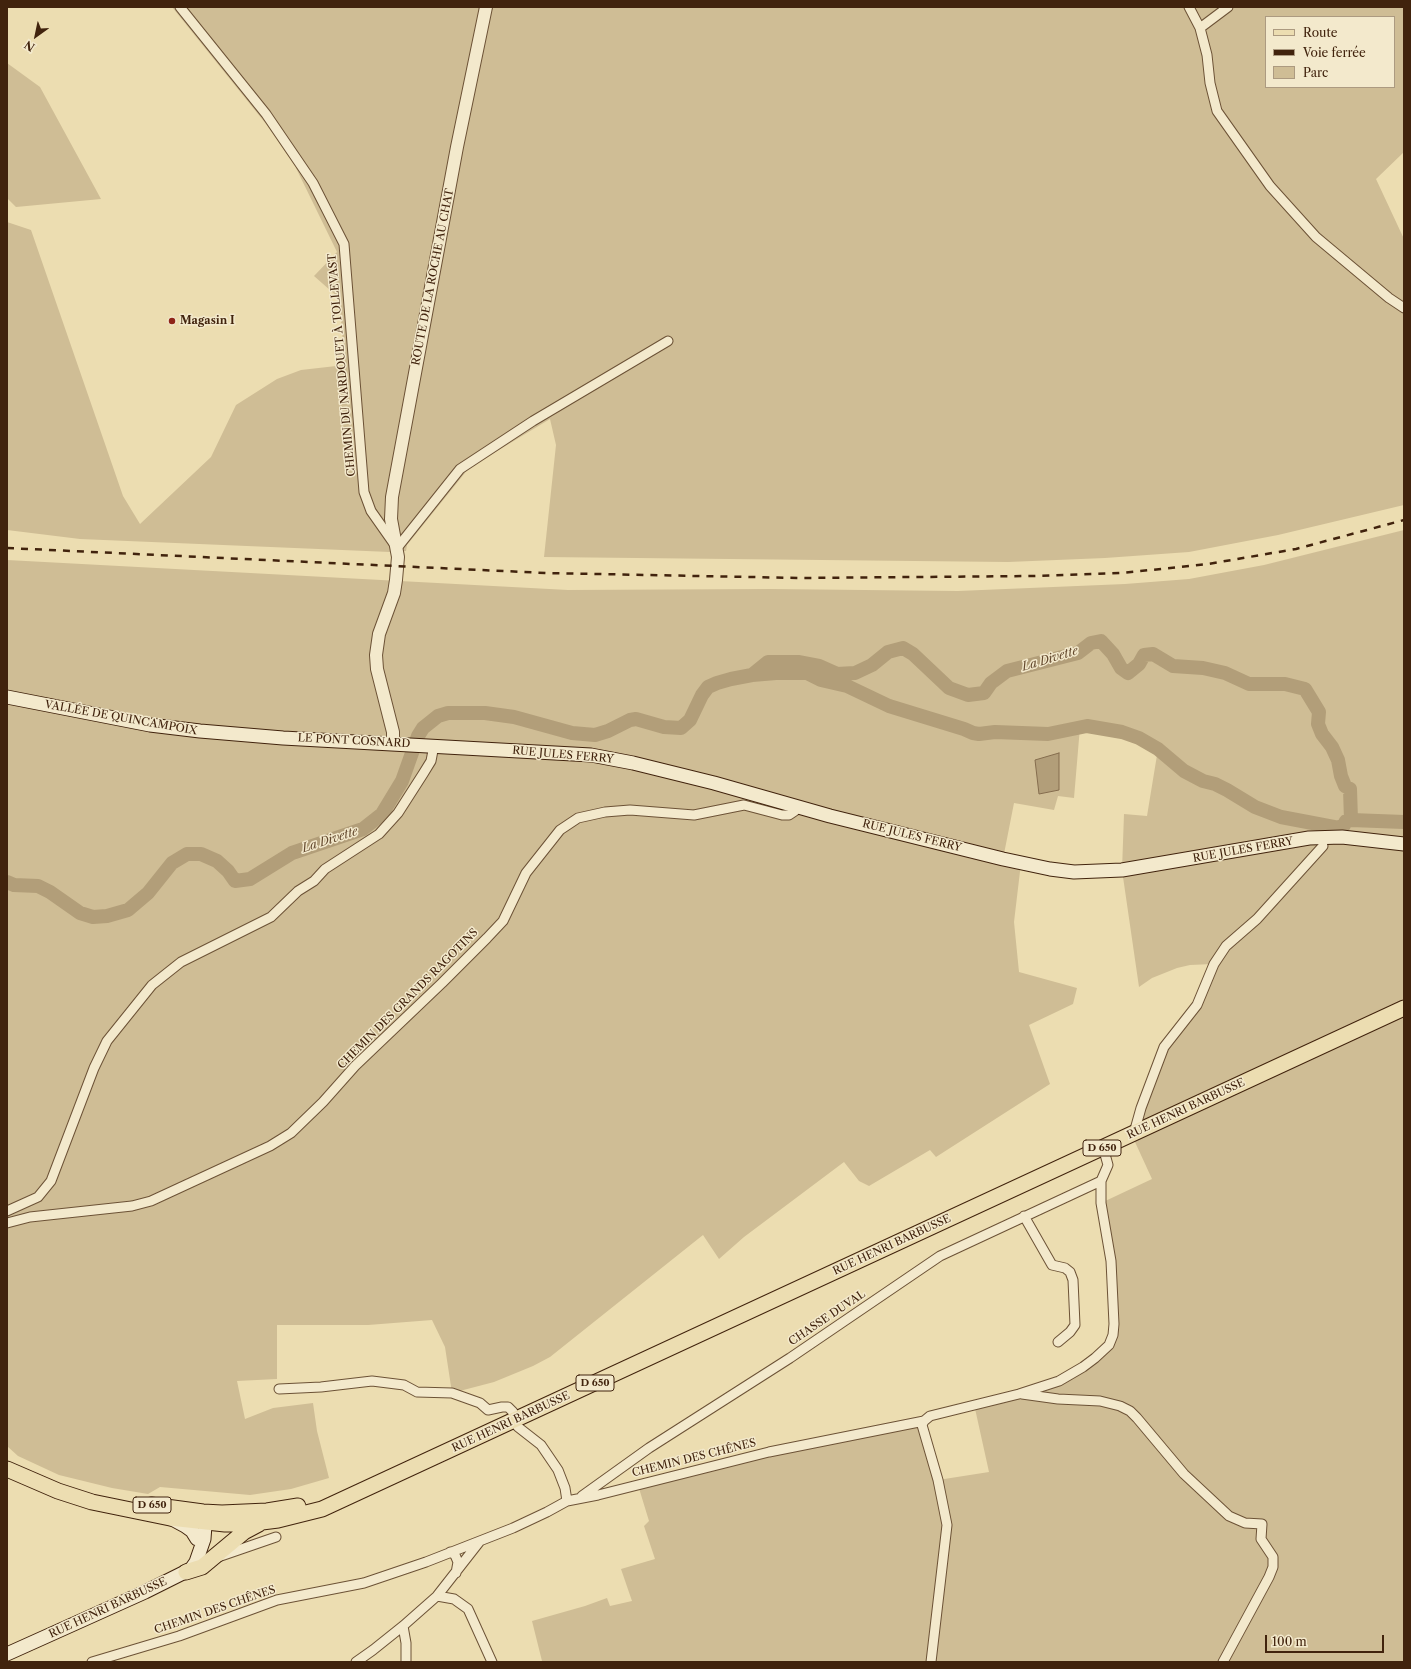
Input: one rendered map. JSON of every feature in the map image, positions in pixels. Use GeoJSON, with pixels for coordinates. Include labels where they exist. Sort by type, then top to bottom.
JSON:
{"type":"FeatureCollection","features":[{"type":"Feature","properties":{"kind":"main road","name":"VALLÉE DE QUINCAMPOIX"},"geometry":{"type":"LineString","coordinates":[[7,697],[150,725],[283,738]]}},
{"type":"Feature","properties":{"kind":"main road","name":"LE PONT COSNARD"},"geometry":{"type":"LineString","coordinates":[[283,738],[429,745]]}},
{"type":"Feature","properties":{"kind":"main road","name":"RUE JULES FERRY"},"geometry":{"type":"LineString","coordinates":[[429,745],[591,755],[633,762],[866,825],[1003,859],[1050,869],[1074,872],[1122,870],[1309,838],[1342,837],[1404,844]]}},
{"type":"Feature","properties":{"kind":"main road","name":"RUE HENRI BARBUSSE"},"geometry":{"type":"LineString","coordinates":[[380,1483],[1404,1008]]}},
{"type":"Feature","properties":{"kind":"main road","name":"D 650"},"geometry":{"type":"LineString","coordinates":[[7,1459],[59,1483],[90,1493],[203,1519],[232,1524],[263,1522],[298,1516],[322,1509],[380,1483]]}},
{"type":"Feature","properties":{"kind":"main road","name":"D 650"},"geometry":{"type":"LineString","coordinates":[[7,1469],[58,1491],[92,1502],[113,1508],[170,1518],[203,1519],[294,1507],[380,1483]]}},
{"type":"Feature","properties":{"kind":"main road"},"geometry":{"type":"LineString","coordinates":[[170,1518],[188,1528],[198,1545]]}},
{"type":"Feature","properties":{"kind":"main road"},"geometry":{"type":"LineString","coordinates":[[186,1572],[194,1565],[198,1545],[204,1539],[203,1519]]}},
{"type":"Feature","properties":{"kind":"main road"},"geometry":{"type":"LineString","coordinates":[[186,1572],[202,1567],[244,1532],[263,1522]]}},
{"type":"Feature","properties":{"kind":"main road","name":"RUE HENRI BARBUSSE"},"geometry":{"type":"LineString","coordinates":[[7,1654],[186,1572]]}},
{"type":"Feature","properties":{"kind":"street","name":"CHEMIN DU NARDOUET À TOLLEVAST"},"geometry":{"type":"LineString","coordinates":[[180,7],[266,114],[313,183],[344,244],[364,492],[372,511],[397,548]]}},
{"type":"Feature","properties":{"kind":"street","name":"ROUTE DE LA ROCHE AU CHAT"},"geometry":{"type":"LineString","coordinates":[[394,743],[393,732],[377,669],[376,655],[379,634],[394,593],[396,580],[397,548],[391,514],[394,480],[438,256],[457,147],[486,7]]}},
{"type":"Feature","properties":{"kind":"street"},"geometry":{"type":"LineString","coordinates":[[1189,7],[1200,28],[1207,55],[1210,83],[1217,111],[1270,186],[1316,237],[1388,298],[1404,308]]}},
{"type":"Feature","properties":{"kind":"street"},"geometry":{"type":"LineString","coordinates":[[1200,28],[1228,7]]}},
{"type":"Feature","properties":{"kind":"street"},"geometry":{"type":"LineString","coordinates":[[397,548],[460,469],[533,421],[668,341]]}},
{"type":"Feature","properties":{"kind":"street"},"geometry":{"type":"LineString","coordinates":[[7,1211],[38,1197],[51,1181],[94,1068],[106,1041],[152,985],[181,962],[271,917],[298,891],[314,880],[325,869],[379,834],[398,813],[423,774],[430,761],[429,745]]}},
{"type":"Feature","properties":{"kind":"street","name":"CHEMIN DES GRANDS RAGOTINS"},"geometry":{"type":"LineString","coordinates":[[7,1223],[30,1217],[132,1206],[151,1201],[270,1146],[292,1133],[323,1102],[355,1066],[442,983],[503,921],[526,873],[560,830],[578,818],[605,812],[630,810],[694,815],[744,805],[782,815],[789,815],[795,811],[798,806]]}},
{"type":"Feature","properties":{"kind":"street"},"geometry":{"type":"LineString","coordinates":[[1134,1133],[1141,1108],[1164,1047],[1197,1005],[1214,964],[1226,946],[1257,919],[1323,846]]}},
{"type":"Feature","properties":{"kind":"street","name":"CHEMIN DES CHÊNES"},"geometry":{"type":"LineString","coordinates":[[92,1662],[180,1636],[277,1600],[364,1583],[426,1562],[527,1522],[566,1501],[598,1495],[769,1452],[924,1421],[930,1416],[1019,1394],[1059,1381],[1083,1367],[1109,1345],[1113,1335],[1114,1324],[1111,1261],[1101,1203],[1101,1181],[1108,1164],[1103,1147]]}},
{"type":"Feature","properties":{"kind":"street","name":"CHASSE DUVAL"},"geometry":{"type":"LineString","coordinates":[[579,1498],[649,1448],[790,1358],[940,1256],[1101,1181]]}},
{"type":"Feature","properties":{"kind":"street"},"geometry":{"type":"LineString","coordinates":[[1024,1216],[1052,1265],[1070,1272],[1073,1280],[1075,1325],[1070,1332],[1058,1342]]}},
{"type":"Feature","properties":{"kind":"street"},"geometry":{"type":"LineString","coordinates":[[278,1389],[321,1387],[372,1381],[404,1385],[417,1392],[452,1393],[480,1403],[488,1410],[508,1407],[513,1412],[514,1421],[523,1432],[540,1445],[558,1470],[565,1488],[566,1501]]}},
{"type":"Feature","properties":{"kind":"street"},"geometry":{"type":"LineString","coordinates":[[1019,1394],[1058,1399],[1100,1401],[1120,1406],[1130,1411],[1184,1474],[1229,1516],[1245,1523],[1262,1524],[1262,1539],[1273,1557],[1273,1567],[1269,1578],[1223,1662]]}},
{"type":"Feature","properties":{"kind":"street"},"geometry":{"type":"LineString","coordinates":[[924,1421],[922,1424],[938,1480],[947,1524],[931,1662]]}},
{"type":"Feature","properties":{"kind":"street"},"geometry":{"type":"LineString","coordinates":[[215,1556],[219,1558],[276,1537]]}},
{"type":"Feature","properties":{"kind":"street"},"geometry":{"type":"LineString","coordinates":[[356,1662],[374,1650],[436,1596],[456,1573],[480,1541]]}},
{"type":"Feature","properties":{"kind":"street"},"geometry":{"type":"LineString","coordinates":[[450,1552],[455,1555],[458,1562],[456,1573]]}},
{"type":"Feature","properties":{"kind":"street"},"geometry":{"type":"LineString","coordinates":[[436,1596],[454,1599],[468,1609],[492,1662]]}},
{"type":"Feature","properties":{"kind":"street"},"geometry":{"type":"LineString","coordinates":[[403,1626],[406,1643],[406,1662]]}},
{"type":"Feature","properties":{"kind":"green space"},"geometry":{"type":"Polygon","coordinates":[[[172,7],[1404,7],[1404,152],[1376,179],[1404,239],[1404,505],[1278,535],[1189,552],[1105,558],[1008,562],[544,557],[556,445],[550,419],[469,468],[407,545],[406,551],[390,552],[80,539],[7,530],[7,222],[31,230],[123,496],[140,524],[211,457],[236,405],[277,379],[301,370],[345,365],[339,298],[314,276],[337,252],[295,166],[266,124],[172,7]]]}},
{"type":"Feature","properties":{"kind":"green space"},"geometry":{"type":"Polygon","coordinates":[[[7,63],[40,87],[101,199],[16,207],[7,198],[7,63]]]}},
{"type":"Feature","properties":{"kind":"green space"},"geometry":{"type":"Polygon","coordinates":[[[1404,530],[1404,1662],[542,1661],[532,1621],[607,1598],[610,1606],[632,1601],[621,1569],[655,1559],[644,1526],[649,1521],[638,1485],[924,1421],[938,1480],[989,1472],[974,1404],[1059,1381],[1109,1345],[1114,1324],[1101,1203],[1152,1179],[1135,1142],[1134,1133],[1164,1047],[1191,1015],[1213,964],[1190,965],[1177,968],[1152,978],[1139,987],[1122,870],[1124,814],[1147,816],[1158,749],[1139,738],[1122,732],[1087,726],[1080,727],[1074,798],[1058,796],[1054,810],[1014,803],[1003,859],[1021,863],[1014,922],[1019,972],[1077,988],[1073,1004],[1029,1025],[1050,1084],[936,1157],[930,1150],[869,1186],[859,1181],[844,1162],[744,1237],[719,1259],[703,1235],[550,1357],[533,1366],[494,1382],[452,1393],[445,1347],[432,1320],[368,1325],[277,1325],[277,1379],[237,1381],[245,1419],[273,1408],[313,1403],[317,1431],[329,1478],[291,1489],[250,1495],[160,1487],[148,1494],[112,1488],[59,1475],[18,1456],[7,1446],[7,560],[568,590],[770,589],[958,591],[1125,584],[1189,579],[1264,565],[1404,530]]]}},
{"type":"Feature","properties":{"kind":"shaded area"},"geometry":{"type":"Polygon","coordinates":[[[1059,753],[1059,790],[1039,794],[1035,760],[1059,753]]]}},
{"type":"Feature","properties":{"kind":"waterway","name":"La Divette"},"geometry":{"type":"LineString","coordinates":[[752,675],[768,662],[798,662],[819,666],[837,674],[855,673],[872,665],[888,652],[903,648],[913,654],[949,688],[968,695],[984,693],[991,683],[1007,671],[1078,653],[1091,643],[1101,641],[1113,654],[1121,668],[1128,673],[1139,664],[1144,655],[1153,654],[1173,666],[1203,668],[1225,673],[1249,684],[1285,684],[1305,689],[1319,712],[1318,724],[1322,734],[1332,747],[1338,760],[1341,776],[1345,786],[1350,789],[1351,820]]}},
{"type":"Feature","properties":{"kind":"waterway","name":"La Divette"},"geometry":{"type":"LineString","coordinates":[[7,882],[14,885],[38,886],[50,892],[80,913],[93,917],[107,916],[128,910],[148,893],[172,863],[187,854],[201,854],[217,861],[228,871],[235,881],[250,879],[292,853],[363,829],[382,814],[402,781],[418,736],[423,728],[438,716],[448,713],[485,713],[514,717],[572,733],[595,735],[608,731],[630,720],[636,719],[664,727],[681,728],[690,720],[702,695],[708,687],[731,679],[776,673],[807,673],[821,680],[847,686],[889,706],[973,733],[979,734],[995,732],[1048,734],[1087,726],[1122,732],[1139,738],[1158,749],[1184,771],[1203,781],[1215,784],[1227,790],[1255,807],[1281,817],[1339,828],[1344,825],[1346,821],[1351,820],[1404,822]]}},
{"type":"Feature","properties":{"kind":"railway"},"geometry":{"type":"LineString","coordinates":[[7,548],[546,573],[800,578],[1032,576],[1122,573],[1208,564],[1296,549],[1404,520]]}},
{"type":"Feature","properties":{"kind":"place","name":"Magasin I"},"geometry":{"type":"Point","coordinates":[172,321]}}]}
